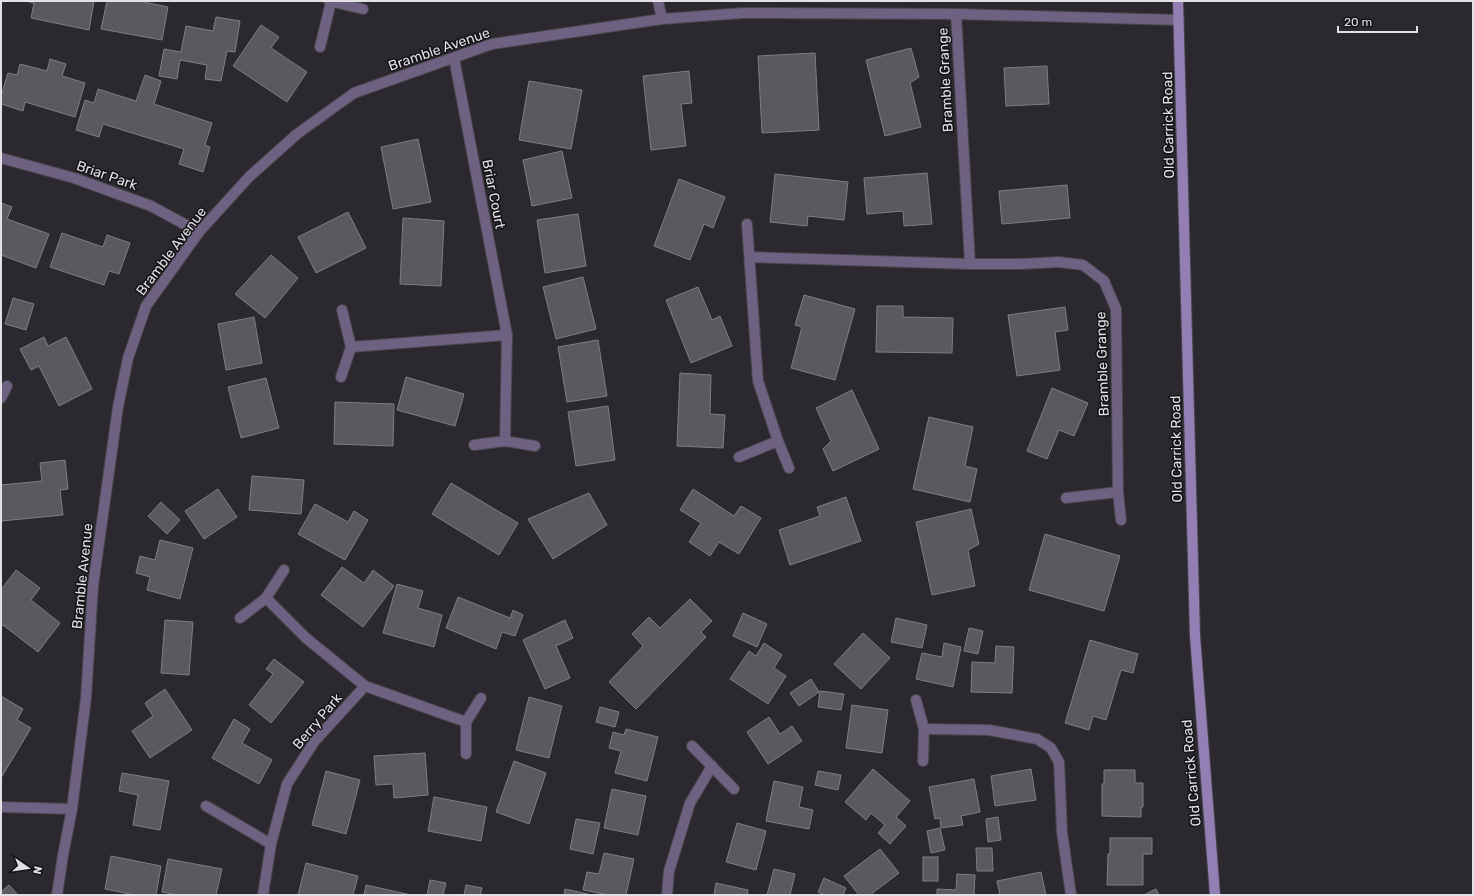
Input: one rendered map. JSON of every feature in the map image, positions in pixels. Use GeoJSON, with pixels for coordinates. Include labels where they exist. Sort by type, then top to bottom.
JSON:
{"type":"FeatureCollection","features":[{"type":"Feature","properties":{"kind":"main road","name":"Old Carrick Road"},"geometry":{"type":"LineString","coordinates":[[1178,1],[1194,636],[1215,895]]}},
{"type":"Feature","properties":{"kind":"street"},"geometry":{"type":"LineString","coordinates":[[320,47],[330,1],[363,9]]}},
{"type":"Feature","properties":{"kind":"street"},"geometry":{"type":"LineString","coordinates":[[658,1],[662,19]]}},
{"type":"Feature","properties":{"kind":"street","name":"Bramble Avenue"},"geometry":{"type":"LineString","coordinates":[[57,895],[72,809],[86,698],[93,586],[118,407],[128,358],[146,306],[199,232],[250,177],[297,134],[354,93],[492,44],[662,19],[743,13],[956,14],[1179,20]]}},
{"type":"Feature","properties":{"kind":"street","name":"Bramble Grange"},"geometry":{"type":"LineString","coordinates":[[956,14],[970,264]]}},
{"type":"Feature","properties":{"kind":"street","name":"Briar Court"},"geometry":{"type":"LineString","coordinates":[[454,58],[507,335],[505,441]]}},
{"type":"Feature","properties":{"kind":"street","name":"Briar Park"},"geometry":{"type":"LineString","coordinates":[[1,158],[74,178],[151,206],[199,232]]}},
{"type":"Feature","properties":{"kind":"street"},"geometry":{"type":"LineString","coordinates":[[747,224],[758,381],[789,468]]}},
{"type":"Feature","properties":{"kind":"street","name":"Bramble Grange"},"geometry":{"type":"LineString","coordinates":[[750,257],[970,264],[1059,262],[1083,265],[1104,281],[1116,310],[1118,492],[1122,520]]}},
{"type":"Feature","properties":{"kind":"street"},"geometry":{"type":"LineString","coordinates":[[341,378],[351,347],[342,310]]}},
{"type":"Feature","properties":{"kind":"street"},"geometry":{"type":"LineString","coordinates":[[351,347],[507,335]]}},
{"type":"Feature","properties":{"kind":"street"},"geometry":{"type":"LineString","coordinates":[[1,398],[7,386]]}},
{"type":"Feature","properties":{"kind":"street"},"geometry":{"type":"LineString","coordinates":[[739,457],[778,440]]}},
{"type":"Feature","properties":{"kind":"street"},"geometry":{"type":"LineString","coordinates":[[474,445],[505,441],[535,446]]}},
{"type":"Feature","properties":{"kind":"street"},"geometry":{"type":"LineString","coordinates":[[1066,498],[1118,492]]}},
{"type":"Feature","properties":{"kind":"street"},"geometry":{"type":"LineString","coordinates":[[240,618],[266,598],[284,570]]}},
{"type":"Feature","properties":{"kind":"street"},"geometry":{"type":"LineString","coordinates":[[266,598],[306,638],[365,686],[466,722]]}},
{"type":"Feature","properties":{"kind":"street","name":"Berry Park"},"geometry":{"type":"LineString","coordinates":[[263,895],[271,844],[287,784],[314,742],[365,686]]}},
{"type":"Feature","properties":{"kind":"street"},"geometry":{"type":"LineString","coordinates":[[466,754],[466,722],[481,698]]}},
{"type":"Feature","properties":{"kind":"street"},"geometry":{"type":"LineString","coordinates":[[916,700],[924,729],[923,761]]}},
{"type":"Feature","properties":{"kind":"street"},"geometry":{"type":"LineString","coordinates":[[924,729],[989,730],[1037,739],[1051,748],[1059,762],[1062,832],[1071,895]]}},
{"type":"Feature","properties":{"kind":"street"},"geometry":{"type":"LineString","coordinates":[[692,746],[734,789]]}},
{"type":"Feature","properties":{"kind":"street"},"geometry":{"type":"LineString","coordinates":[[667,895],[669,870],[690,803],[712,766]]}},
{"type":"Feature","properties":{"kind":"street"},"geometry":{"type":"LineString","coordinates":[[206,806],[271,844]]}},
{"type":"Feature","properties":{"kind":"street"},"geometry":{"type":"LineString","coordinates":[[1,807],[72,809]]}},
{"type":"Feature","properties":{"kind":"building"},"geometry":{"type":"Polygon","coordinates":[[[25,1],[94,1],[89,30],[31,18],[34,3],[25,1]]]}},
{"type":"Feature","properties":{"kind":"building"},"geometry":{"type":"Polygon","coordinates":[[[107,1],[139,1],[168,7],[162,40],[101,29],[107,1]]]}},
{"type":"Feature","properties":{"kind":"building"},"geometry":{"type":"Polygon","coordinates":[[[216,17],[240,21],[235,52],[227,51],[221,81],[205,79],[207,65],[180,60],[177,79],[159,76],[164,49],[181,52],[186,26],[213,31],[216,17]]]}},
{"type":"Feature","properties":{"kind":"building"},"geometry":{"type":"Polygon","coordinates":[[[261,25],[279,37],[271,48],[307,72],[287,102],[233,66],[261,25]]]}},
{"type":"Feature","properties":{"kind":"building"},"geometry":{"type":"Polygon","coordinates":[[[911,48],[919,77],[910,83],[921,127],[885,136],[866,60],[911,48]]]}},
{"type":"Feature","properties":{"kind":"building"},"geometry":{"type":"Polygon","coordinates":[[[815,53],[819,130],[762,133],[758,56],[815,53]]]}},
{"type":"Feature","properties":{"kind":"building"},"geometry":{"type":"Polygon","coordinates":[[[50,59],[66,64],[62,76],[85,83],[75,117],[25,102],[23,111],[1,104],[1,96],[8,73],[17,75],[20,64],[47,71],[50,59]]]}},
{"type":"Feature","properties":{"kind":"building"},"geometry":{"type":"Polygon","coordinates":[[[1047,66],[1049,104],[1006,106],[1004,68],[1047,66]]]}},
{"type":"Feature","properties":{"kind":"building"},"geometry":{"type":"Polygon","coordinates":[[[689,71],[692,103],[681,104],[686,146],[651,150],[643,76],[689,71]]]}},
{"type":"Feature","properties":{"kind":"building"},"geometry":{"type":"Polygon","coordinates":[[[145,75],[161,81],[154,104],[212,123],[205,145],[210,147],[203,172],[179,164],[184,149],[103,124],[99,137],[76,130],[85,100],[94,103],[98,89],[136,101],[145,75]]]}},
{"type":"Feature","properties":{"kind":"building"},"geometry":{"type":"Polygon","coordinates":[[[529,81],[582,90],[571,149],[519,140],[529,81]]]}},
{"type":"Feature","properties":{"kind":"building"},"geometry":{"type":"Polygon","coordinates":[[[418,139],[431,202],[393,209],[381,147],[418,139]]]}},
{"type":"Feature","properties":{"kind":"building"},"geometry":{"type":"Polygon","coordinates":[[[562,151],[572,198],[532,206],[523,160],[562,151]]]}},
{"type":"Feature","properties":{"kind":"building"},"geometry":{"type":"Polygon","coordinates":[[[927,173],[932,224],[904,226],[903,211],[867,214],[864,178],[927,173]]]}},
{"type":"Feature","properties":{"kind":"building"},"geometry":{"type":"Polygon","coordinates":[[[775,174],[848,182],[844,220],[808,216],[807,226],[770,222],[775,174]]]}},
{"type":"Feature","properties":{"kind":"building"},"geometry":{"type":"Polygon","coordinates":[[[679,179],[725,197],[713,228],[704,224],[690,260],[654,246],[679,179]]]}},
{"type":"Feature","properties":{"kind":"building"},"geometry":{"type":"Polygon","coordinates":[[[1067,185],[1070,218],[1002,224],[999,191],[1067,185]]]}},
{"type":"Feature","properties":{"kind":"building"},"geometry":{"type":"Polygon","coordinates":[[[1,203],[12,207],[7,219],[49,234],[36,268],[1,255],[1,203]]]}},
{"type":"Feature","properties":{"kind":"building"},"geometry":{"type":"Polygon","coordinates":[[[348,212],[366,248],[316,273],[298,237],[348,212]]]}},
{"type":"Feature","properties":{"kind":"building"},"geometry":{"type":"Polygon","coordinates":[[[578,214],[586,266],[545,273],[537,220],[578,214]]]}},
{"type":"Feature","properties":{"kind":"building"},"geometry":{"type":"Polygon","coordinates":[[[403,218],[444,221],[441,286],[400,284],[403,218]]]}},
{"type":"Feature","properties":{"kind":"building"},"geometry":{"type":"Polygon","coordinates":[[[62,233],[103,247],[107,235],[130,243],[119,274],[109,271],[104,285],[50,267],[62,233]]]}},
{"type":"Feature","properties":{"kind":"building"},"geometry":{"type":"Polygon","coordinates":[[[271,255],[298,278],[265,318],[235,294],[271,255]]]}},
{"type":"Feature","properties":{"kind":"building"},"geometry":{"type":"Polygon","coordinates":[[[583,277],[596,329],[556,339],[543,287],[583,277]]]}},
{"type":"Feature","properties":{"kind":"building"},"geometry":{"type":"Polygon","coordinates":[[[698,287],[712,320],[720,316],[732,346],[691,363],[666,300],[698,287]]]}},
{"type":"Feature","properties":{"kind":"building"},"geometry":{"type":"Polygon","coordinates":[[[804,295],[855,309],[835,380],[791,368],[802,327],[795,325],[804,295]]]}},
{"type":"Feature","properties":{"kind":"building"},"geometry":{"type":"Polygon","coordinates":[[[13,298],[34,304],[26,330],[5,324],[13,298]]]}},
{"type":"Feature","properties":{"kind":"building"},"geometry":{"type":"Polygon","coordinates":[[[877,306],[903,306],[903,317],[953,318],[952,353],[876,352],[877,306]]]}},
{"type":"Feature","properties":{"kind":"building"},"geometry":{"type":"Polygon","coordinates":[[[1065,307],[1068,330],[1055,332],[1060,370],[1017,376],[1008,315],[1065,307]]]}},
{"type":"Feature","properties":{"kind":"building"},"geometry":{"type":"Polygon","coordinates":[[[254,317],[262,363],[226,370],[218,324],[254,317]]]}},
{"type":"Feature","properties":{"kind":"building"},"geometry":{"type":"Polygon","coordinates":[[[44,337],[48,346],[66,337],[92,389],[59,406],[39,366],[31,370],[20,349],[44,337]]]}},
{"type":"Feature","properties":{"kind":"building"},"geometry":{"type":"Polygon","coordinates":[[[598,340],[607,396],[567,402],[558,347],[598,340]]]}},
{"type":"Feature","properties":{"kind":"building"},"geometry":{"type":"Polygon","coordinates":[[[680,373],[711,375],[710,414],[725,415],[723,448],[677,446],[680,373]]]}},
{"type":"Feature","properties":{"kind":"building"},"geometry":{"type":"Polygon","coordinates":[[[406,377],[464,394],[455,426],[397,410],[406,377]]]}},
{"type":"Feature","properties":{"kind":"building"},"geometry":{"type":"Polygon","coordinates":[[[266,378],[279,428],[241,438],[228,387],[266,378]]]}},
{"type":"Feature","properties":{"kind":"building"},"geometry":{"type":"Polygon","coordinates":[[[1052,388],[1088,403],[1074,436],[1059,430],[1047,459],[1027,451],[1052,388]]]}},
{"type":"Feature","properties":{"kind":"building"},"geometry":{"type":"Polygon","coordinates":[[[852,390],[879,449],[833,471],[823,449],[831,441],[816,408],[852,390]]]}},
{"type":"Feature","properties":{"kind":"building"},"geometry":{"type":"Polygon","coordinates":[[[335,402],[394,404],[393,446],[334,444],[335,402]]]}},
{"type":"Feature","properties":{"kind":"building"},"geometry":{"type":"Polygon","coordinates":[[[608,406],[615,460],[576,466],[568,412],[608,406]]]}},
{"type":"Feature","properties":{"kind":"building"},"geometry":{"type":"Polygon","coordinates":[[[929,417],[973,427],[965,466],[977,469],[970,502],[913,489],[929,417]]]}},
{"type":"Feature","properties":{"kind":"building"},"geometry":{"type":"Polygon","coordinates":[[[65,460],[68,489],[60,490],[63,515],[1,521],[1,485],[42,481],[40,463],[65,460]]]}},
{"type":"Feature","properties":{"kind":"building"},"geometry":{"type":"Polygon","coordinates":[[[252,476],[304,480],[301,514],[249,510],[252,476]]]}},
{"type":"Feature","properties":{"kind":"building"},"geometry":{"type":"Polygon","coordinates":[[[451,483],[518,523],[499,555],[432,514],[451,483]]]}},
{"type":"Feature","properties":{"kind":"building"},"geometry":{"type":"Polygon","coordinates":[[[218,489],[237,517],[204,539],[185,511],[218,489]]]}},
{"type":"Feature","properties":{"kind":"building"},"geometry":{"type":"Polygon","coordinates":[[[693,489],[734,516],[741,506],[761,518],[739,554],[719,542],[710,556],[689,542],[701,523],[680,510],[693,489]]]}},
{"type":"Feature","properties":{"kind":"building"},"geometry":{"type":"Polygon","coordinates":[[[589,493],[607,525],[553,559],[528,519],[589,493]]]}},
{"type":"Feature","properties":{"kind":"building"},"geometry":{"type":"Polygon","coordinates":[[[846,497],[861,541],[790,565],[779,530],[820,516],[817,507],[846,497]]]}},
{"type":"Feature","properties":{"kind":"building"},"geometry":{"type":"Polygon","coordinates":[[[161,502],[180,520],[167,534],[148,516],[161,502]]]}},
{"type":"Feature","properties":{"kind":"building"},"geometry":{"type":"Polygon","coordinates":[[[315,504],[348,522],[354,511],[368,520],[345,560],[298,534],[315,504]]]}},
{"type":"Feature","properties":{"kind":"building"},"geometry":{"type":"Polygon","coordinates":[[[971,509],[979,544],[968,550],[975,586],[932,595],[916,522],[971,509]]]}},
{"type":"Feature","properties":{"kind":"building"},"geometry":{"type":"Polygon","coordinates":[[[1045,534],[1120,556],[1104,611],[1029,590],[1045,534]]]}},
{"type":"Feature","properties":{"kind":"building"},"geometry":{"type":"Polygon","coordinates":[[[160,540],[193,548],[180,599],[147,590],[150,577],[136,573],[140,556],[155,560],[160,540]]]}},
{"type":"Feature","properties":{"kind":"building"},"geometry":{"type":"Polygon","coordinates":[[[342,567],[364,583],[373,570],[394,586],[363,627],[321,595],[342,567]]]}},
{"type":"Feature","properties":{"kind":"building"},"geometry":{"type":"Polygon","coordinates":[[[16,570],[40,588],[31,600],[60,623],[38,652],[3,625],[1,627],[1,590],[16,570]]]}},
{"type":"Feature","properties":{"kind":"building"},"geometry":{"type":"Polygon","coordinates":[[[397,584],[423,591],[418,608],[442,615],[434,647],[383,633],[397,584]]]}},
{"type":"Feature","properties":{"kind":"building"},"geometry":{"type":"Polygon","coordinates":[[[458,597],[510,618],[513,610],[523,615],[515,636],[502,632],[496,649],[446,628],[458,597]]]}},
{"type":"Feature","properties":{"kind":"building"},"geometry":{"type":"Polygon","coordinates":[[[690,599],[712,621],[701,632],[706,637],[636,709],[609,682],[643,646],[632,634],[649,617],[660,628],[690,599]]]}},
{"type":"Feature","properties":{"kind":"building"},"geometry":{"type":"Polygon","coordinates":[[[743,613],[767,624],[757,647],[733,636],[743,613]]]}},
{"type":"Feature","properties":{"kind":"building"},"geometry":{"type":"Polygon","coordinates":[[[896,618],[927,625],[922,648],[891,642],[896,618]]]}},
{"type":"Feature","properties":{"kind":"building"},"geometry":{"type":"Polygon","coordinates":[[[165,620],[193,622],[189,675],[161,673],[165,620]]]}},
{"type":"Feature","properties":{"kind":"building"},"geometry":{"type":"Polygon","coordinates":[[[565,620],[573,638],[556,646],[570,678],[545,689],[523,640],[565,620]]]}},
{"type":"Feature","properties":{"kind":"building"},"geometry":{"type":"Polygon","coordinates":[[[969,628],[983,631],[978,654],[964,651],[969,628]]]}},
{"type":"Feature","properties":{"kind":"building"},"geometry":{"type":"Polygon","coordinates":[[[863,633],[890,658],[861,689],[834,664],[863,633]]]}},
{"type":"Feature","properties":{"kind":"building"},"geometry":{"type":"Polygon","coordinates":[[[1090,640],[1138,654],[1133,673],[1121,670],[1106,720],[1093,716],[1089,730],[1065,723],[1090,640]]]}},
{"type":"Feature","properties":{"kind":"building"},"geometry":{"type":"Polygon","coordinates":[[[764,643],[782,655],[774,668],[786,676],[768,704],[730,679],[749,651],[756,656],[764,643]]]}},
{"type":"Feature","properties":{"kind":"building"},"geometry":{"type":"Polygon","coordinates":[[[944,643],[961,647],[953,687],[916,679],[922,653],[942,657],[944,643]]]}},
{"type":"Feature","properties":{"kind":"building"},"geometry":{"type":"Polygon","coordinates":[[[996,646],[1014,647],[1012,693],[971,692],[972,662],[995,663],[996,646]]]}},
{"type":"Feature","properties":{"kind":"building"},"geometry":{"type":"Polygon","coordinates":[[[274,659],[304,682],[271,723],[249,705],[273,674],[266,669],[274,659]]]}},
{"type":"Feature","properties":{"kind":"building"},"geometry":{"type":"Polygon","coordinates":[[[811,679],[819,692],[799,706],[790,693],[811,679]]]}},
{"type":"Feature","properties":{"kind":"building"},"geometry":{"type":"Polygon","coordinates":[[[165,689],[192,730],[150,758],[132,731],[153,716],[145,703],[165,689]]]}},
{"type":"Feature","properties":{"kind":"building"},"geometry":{"type":"Polygon","coordinates":[[[820,691],[844,694],[841,710],[818,707],[820,691]]]}},
{"type":"Feature","properties":{"kind":"building"},"geometry":{"type":"Polygon","coordinates":[[[1,696],[23,709],[17,720],[31,728],[1,778],[1,696]]]}},
{"type":"Feature","properties":{"kind":"building"},"geometry":{"type":"Polygon","coordinates":[[[529,697],[562,706],[549,758],[516,750],[529,697]]]}},
{"type":"Feature","properties":{"kind":"building"},"geometry":{"type":"Polygon","coordinates":[[[852,705],[888,710],[882,753],[846,748],[852,705]]]}},
{"type":"Feature","properties":{"kind":"building"},"geometry":{"type":"Polygon","coordinates":[[[600,707],[619,712],[615,727],[596,722],[600,707]]]}},
{"type":"Feature","properties":{"kind":"building"},"geometry":{"type":"Polygon","coordinates":[[[769,717],[780,734],[792,726],[802,741],[768,764],[747,732],[769,717]]]}},
{"type":"Feature","properties":{"kind":"building"},"geometry":{"type":"Polygon","coordinates":[[[234,719],[250,729],[242,743],[272,760],[259,784],[212,758],[234,719]]]}},
{"type":"Feature","properties":{"kind":"building"},"geometry":{"type":"Polygon","coordinates":[[[626,729],[658,737],[647,781],[615,773],[621,751],[609,748],[613,732],[624,735],[626,729]]]}},
{"type":"Feature","properties":{"kind":"building"},"geometry":{"type":"Polygon","coordinates":[[[425,753],[428,795],[394,798],[393,784],[376,785],[374,756],[425,753]]]}},
{"type":"Feature","properties":{"kind":"building"},"geometry":{"type":"Polygon","coordinates":[[[514,761],[546,773],[529,824],[496,812],[514,761]]]}},
{"type":"Feature","properties":{"kind":"building"},"geometry":{"type":"Polygon","coordinates":[[[873,769],[910,801],[896,817],[906,826],[890,844],[878,833],[885,825],[871,813],[866,820],[845,802],[873,769]]]}},
{"type":"Feature","properties":{"kind":"building"},"geometry":{"type":"Polygon","coordinates":[[[1031,769],[1036,800],[995,806],[991,776],[1031,769]]]}},
{"type":"Feature","properties":{"kind":"building"},"geometry":{"type":"Polygon","coordinates":[[[1104,770],[1135,770],[1135,783],[1143,783],[1143,807],[1141,807],[1141,817],[1102,816],[1102,784],[1104,784],[1104,770]]]}},
{"type":"Feature","properties":{"kind":"building"},"geometry":{"type":"Polygon","coordinates":[[[326,771],[360,780],[346,834],[312,825],[326,771]]]}},
{"type":"Feature","properties":{"kind":"building"},"geometry":{"type":"Polygon","coordinates":[[[818,771],[841,775],[838,790],[815,785],[818,771]]]}},
{"type":"Feature","properties":{"kind":"building"},"geometry":{"type":"Polygon","coordinates":[[[122,773],[169,781],[160,830],[133,825],[138,795],[119,791],[122,773]]]}},
{"type":"Feature","properties":{"kind":"building"},"geometry":{"type":"Polygon","coordinates":[[[974,779],[980,812],[961,816],[963,825],[941,828],[940,818],[935,819],[929,787],[974,779]]]}},
{"type":"Feature","properties":{"kind":"building"},"geometry":{"type":"Polygon","coordinates":[[[774,781],[803,787],[799,807],[813,810],[809,829],[766,821],[774,781]]]}},
{"type":"Feature","properties":{"kind":"building"},"geometry":{"type":"Polygon","coordinates":[[[612,789],[646,796],[638,835],[604,828],[612,789]]]}},
{"type":"Feature","properties":{"kind":"building"},"geometry":{"type":"Polygon","coordinates":[[[434,797],[487,807],[481,841],[428,831],[434,797]]]}},
{"type":"Feature","properties":{"kind":"building"},"geometry":{"type":"Polygon","coordinates":[[[998,817],[1001,840],[988,842],[986,819],[998,817]]]}},
{"type":"Feature","properties":{"kind":"building"},"geometry":{"type":"Polygon","coordinates":[[[576,819],[600,823],[593,854],[570,849],[576,819]]]}},
{"type":"Feature","properties":{"kind":"building"},"geometry":{"type":"Polygon","coordinates":[[[737,823],[766,831],[756,870],[726,862],[737,823]]]}},
{"type":"Feature","properties":{"kind":"building"},"geometry":{"type":"Polygon","coordinates":[[[940,828],[945,850],[931,853],[927,831],[940,828]]]}},
{"type":"Feature","properties":{"kind":"building"},"geometry":{"type":"Polygon","coordinates":[[[1110,838],[1152,838],[1152,854],[1143,854],[1143,885],[1107,885],[1110,838]]]}},
{"type":"Feature","properties":{"kind":"building"},"geometry":{"type":"Polygon","coordinates":[[[976,848],[992,848],[993,871],[977,871],[976,848]]]}},
{"type":"Feature","properties":{"kind":"building"},"geometry":{"type":"Polygon","coordinates":[[[880,849],[899,873],[870,895],[859,895],[844,876],[880,849]]]}},
{"type":"Feature","properties":{"kind":"building"},"geometry":{"type":"Polygon","coordinates":[[[604,853],[634,859],[626,895],[609,895],[583,890],[587,872],[599,874],[604,853]]]}},
{"type":"Feature","properties":{"kind":"building"},"geometry":{"type":"Polygon","coordinates":[[[111,856],[161,866],[156,895],[135,895],[105,889],[111,856]]]}},
{"type":"Feature","properties":{"kind":"building"},"geometry":{"type":"Polygon","coordinates":[[[923,857],[938,857],[938,881],[923,881],[923,857]]]}},
{"type":"Feature","properties":{"kind":"building"},"geometry":{"type":"Polygon","coordinates":[[[168,859],[222,869],[216,895],[178,895],[162,892],[168,859]]]}},
{"type":"Feature","properties":{"kind":"building"},"geometry":{"type":"Polygon","coordinates":[[[306,863],[358,876],[353,895],[298,895],[306,863]]]}},
{"type":"Feature","properties":{"kind":"building"},"geometry":{"type":"Polygon","coordinates":[[[774,869],[795,874],[790,895],[767,895],[774,869]]]}},
{"type":"Feature","properties":{"kind":"building"},"geometry":{"type":"Polygon","coordinates":[[[1041,872],[1046,895],[1000,895],[997,881],[1041,872]]]}},
{"type":"Feature","properties":{"kind":"building"},"geometry":{"type":"Polygon","coordinates":[[[957,874],[975,875],[974,895],[937,895],[937,889],[956,890],[957,874]]]}},
{"type":"Feature","properties":{"kind":"building"},"geometry":{"type":"Polygon","coordinates":[[[824,878],[846,888],[843,895],[825,895],[818,892],[824,878]]]}},
{"type":"Feature","properties":{"kind":"building"},"geometry":{"type":"Polygon","coordinates":[[[430,880],[446,883],[443,895],[427,895],[430,880]]]}},
{"type":"Feature","properties":{"kind":"building"},"geometry":{"type":"Polygon","coordinates":[[[716,883],[748,890],[747,895],[714,895],[716,883]]]}},
{"type":"Feature","properties":{"kind":"building"},"geometry":{"type":"Polygon","coordinates":[[[9,885],[18,895],[1,895],[1,892],[9,885]]]}},
{"type":"Feature","properties":{"kind":"building"},"geometry":{"type":"Polygon","coordinates":[[[366,885],[411,895],[364,895],[366,885]]]}},
{"type":"Feature","properties":{"kind":"building"},"geometry":{"type":"Polygon","coordinates":[[[466,885],[482,888],[480,895],[464,895],[466,885]]]}},
{"type":"Feature","properties":{"kind":"building"},"geometry":{"type":"Polygon","coordinates":[[[565,889],[588,894],[564,895],[565,889]]]}},
{"type":"Feature","properties":{"kind":"building"},"geometry":{"type":"Polygon","coordinates":[[[1156,889],[1159,895],[1144,895],[1156,889]]]}}]}
